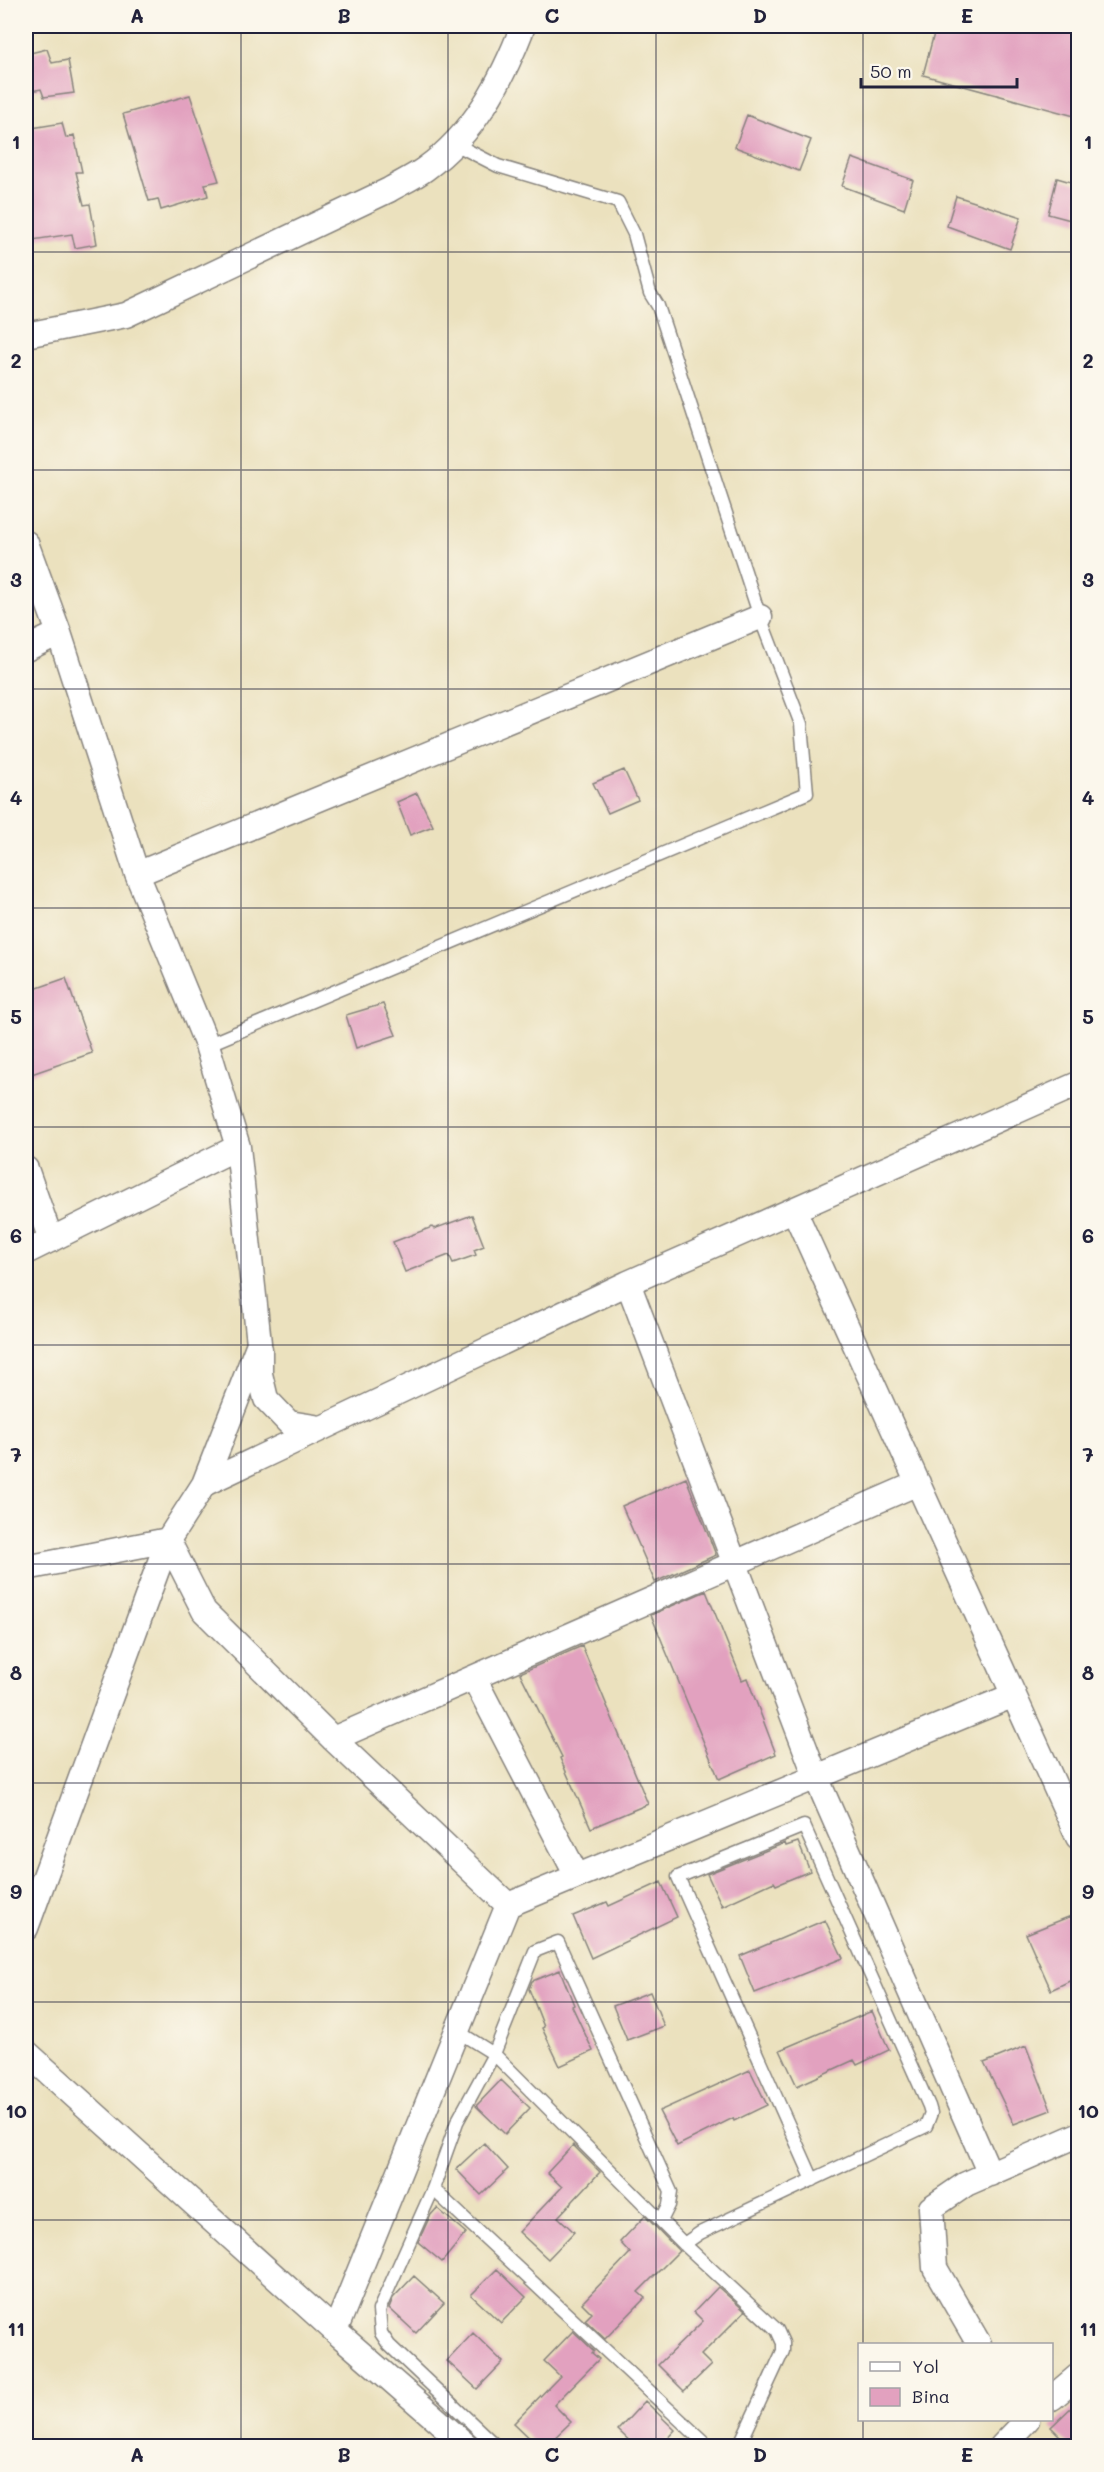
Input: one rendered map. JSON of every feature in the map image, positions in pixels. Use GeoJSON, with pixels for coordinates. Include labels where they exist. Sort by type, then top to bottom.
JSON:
{"type":"FeatureCollection","features":[{"type":"Feature","properties":{"kind":"street"},"geometry":{"type":"LineString","coordinates":[[26,335],[126,315],[389,190],[425,169],[455,144],[478,117],[502,76],[523,26]]}},
{"type":"Feature","properties":{"kind":"street"},"geometry":{"type":"LineString","coordinates":[[26,543],[59,633],[137,874],[207,1045],[238,1147],[259,1343],[260,1374],[266,1399],[289,1423],[321,1428]]}},
{"type":"Feature","properties":{"kind":"street"},"geometry":{"type":"LineString","coordinates":[[137,874],[760,617]]}},
{"type":"Feature","properties":{"kind":"street"},"geometry":{"type":"LineString","coordinates":[[26,649],[59,633]]}},
{"type":"Feature","properties":{"kind":"street"},"geometry":{"type":"LineString","coordinates":[[204,1484],[627,1283],[1078,1084]]}},
{"type":"Feature","properties":{"kind":"street"},"geometry":{"type":"LineString","coordinates":[[26,1252],[238,1147]]}},
{"type":"Feature","properties":{"kind":"street"},"geometry":{"type":"LineString","coordinates":[[26,1169],[51,1240]]}},
{"type":"Feature","properties":{"kind":"street"},"geometry":{"type":"LineString","coordinates":[[794,1210],[1078,1837]]}},
{"type":"Feature","properties":{"kind":"street"},"geometry":{"type":"LineString","coordinates":[[627,1283],[816,1777],[990,2174]]}},
{"type":"Feature","properties":{"kind":"street"},"geometry":{"type":"LineString","coordinates":[[26,1928],[168,1540],[204,1484],[259,1343]]}},
{"type":"Feature","properties":{"kind":"street"},"geometry":{"type":"LineString","coordinates":[[333,1739],[918,1483]]}},
{"type":"Feature","properties":{"kind":"street"},"geometry":{"type":"LineString","coordinates":[[26,1568],[168,1540]]}},
{"type":"Feature","properties":{"kind":"street"},"geometry":{"type":"LineString","coordinates":[[168,1540],[204,1611],[333,1739],[508,1905]]}},
{"type":"Feature","properties":{"kind":"street"},"geometry":{"type":"LineString","coordinates":[[474,1678],[577,1876]]}},
{"type":"Feature","properties":{"kind":"street"},"geometry":{"type":"LineString","coordinates":[[335,2331],[508,1905],[1014,1695]]}},
{"type":"Feature","properties":{"kind":"street"},"geometry":{"type":"LineString","coordinates":[[26,2052],[466,2446]]}},
{"type":"Feature","properties":{"kind":"street"},"geometry":{"type":"LineString","coordinates":[[978,2343],[935,2268],[931,2208],[966,2184],[1078,2135]]}},
{"type":"Feature","properties":{"kind":"street"},"geometry":{"type":"LineString","coordinates":[[1053,2397],[1078,2376]]}},
{"type":"Feature","properties":{"kind":"street"},"geometry":{"type":"LineString","coordinates":[[1002,2446],[1024,2421]]}},
{"type":"Feature","properties":{"kind":"lane"},"geometry":{"type":"LineString","coordinates":[[207,1045],[807,793],[801,724],[760,617],[658,306],[650,293],[634,234],[618,202],[498,166],[455,144]]}},
{"type":"Feature","properties":{"kind":"lane"},"geometry":{"type":"LineString","coordinates":[[684,2244],[700,2232],[813,2180],[926,2126],[931,2113],[804,1826],[678,1877],[813,2180]]}},
{"type":"Feature","properties":{"kind":"lane"},"geometry":{"type":"LineString","coordinates":[[496,2446],[388,2345],[381,2333],[379,2310],[433,2189],[457,2121],[494,2054],[535,1951],[558,1942],[671,2192],[669,2205],[661,2221]]}},
{"type":"Feature","properties":{"kind":"lane"},"geometry":{"type":"LineString","coordinates":[[457,2031],[494,2054],[684,2244],[777,2330],[783,2343],[783,2350],[739,2446]]}},
{"type":"Feature","properties":{"kind":"lane"},"geometry":{"type":"LineString","coordinates":[[433,2189],[708,2446]]}},
{"type":"Feature","properties":{"kind":"building"},"geometry":{"type":"Polygon","coordinates":[[[936,26],[1078,26],[1078,117],[923,75],[936,26]]]}},
{"type":"Feature","properties":{"kind":"building"},"geometry":{"type":"Polygon","coordinates":[[[47,49],[52,63],[68,60],[74,93],[44,97],[41,89],[26,92],[26,54],[47,49]]]}},
{"type":"Feature","properties":{"kind":"building"},"geometry":{"type":"Polygon","coordinates":[[[190,95],[219,181],[205,184],[208,196],[161,210],[158,199],[149,201],[123,114],[190,95]]]}},
{"type":"Feature","properties":{"kind":"building"},"geometry":{"type":"Polygon","coordinates":[[[747,115],[811,140],[799,171],[735,147],[747,115]]]}},
{"type":"Feature","properties":{"kind":"building"},"geometry":{"type":"Polygon","coordinates":[[[62,123],[66,138],[74,135],[82,172],[76,172],[84,205],[90,204],[97,244],[75,248],[72,234],[26,241],[26,129],[62,123]]]}},
{"type":"Feature","properties":{"kind":"building"},"geometry":{"type":"Polygon","coordinates":[[[852,158],[913,180],[904,209],[842,186],[852,158]]]}},
{"type":"Feature","properties":{"kind":"building"},"geometry":{"type":"Polygon","coordinates":[[[1057,178],[1078,184],[1078,222],[1048,214],[1057,178]]]}},
{"type":"Feature","properties":{"kind":"building"},"geometry":{"type":"Polygon","coordinates":[[[956,196],[1021,217],[1010,249],[947,226],[956,196]]]}},
{"type":"Feature","properties":{"kind":"building"},"geometry":{"type":"Polygon","coordinates":[[[624,770],[638,800],[608,813],[593,783],[624,770]]]}},
{"type":"Feature","properties":{"kind":"building"},"geometry":{"type":"Polygon","coordinates":[[[417,793],[433,826],[410,835],[397,802],[417,793]]]}},
{"type":"Feature","properties":{"kind":"building"},"geometry":{"type":"Polygon","coordinates":[[[66,978],[92,1053],[26,1076],[26,992],[66,978]]]}},
{"type":"Feature","properties":{"kind":"building"},"geometry":{"type":"Polygon","coordinates":[[[383,1004],[396,1035],[356,1048],[346,1015],[383,1004]]]}},
{"type":"Feature","properties":{"kind":"building"},"geometry":{"type":"Polygon","coordinates":[[[472,1215],[484,1246],[474,1250],[476,1255],[453,1263],[449,1255],[405,1272],[393,1242],[472,1215]]]}},
{"type":"Feature","properties":{"kind":"building"},"geometry":{"type":"Polygon","coordinates":[[[686,1478],[716,1555],[655,1582],[622,1506],[686,1478]]]}},
{"type":"Feature","properties":{"kind":"building"},"geometry":{"type":"Polygon","coordinates":[[[706,1591],[742,1680],[747,1678],[776,1754],[719,1779],[651,1615],[706,1591]]]}},
{"type":"Feature","properties":{"kind":"building"},"geometry":{"type":"Polygon","coordinates":[[[582,1646],[648,1804],[591,1828],[560,1758],[562,1757],[520,1673],[582,1646]]]}},
{"type":"Feature","properties":{"kind":"building"},"geometry":{"type":"Polygon","coordinates":[[[798,1842],[810,1871],[776,1885],[774,1882],[722,1906],[707,1874],[785,1843],[786,1846],[798,1842]]]}},
{"type":"Feature","properties":{"kind":"building"},"geometry":{"type":"Polygon","coordinates":[[[661,1882],[677,1917],[591,1958],[573,1916],[607,1902],[609,1906],[661,1882]]]}},
{"type":"Feature","properties":{"kind":"building"},"geometry":{"type":"Polygon","coordinates":[[[1071,1916],[1078,1932],[1078,1977],[1051,1990],[1026,1934],[1071,1916]]]}},
{"type":"Feature","properties":{"kind":"building"},"geometry":{"type":"Polygon","coordinates":[[[825,1920],[843,1958],[755,1993],[740,1956],[825,1920]]]}},
{"type":"Feature","properties":{"kind":"building"},"geometry":{"type":"Polygon","coordinates":[[[560,1970],[574,2005],[572,2006],[593,2051],[560,2066],[542,2028],[544,2027],[529,1989],[532,1981],[560,1970]]]}},
{"type":"Feature","properties":{"kind":"building"},"geometry":{"type":"Polygon","coordinates":[[[650,1992],[664,2026],[627,2040],[613,2006],[650,1992]]]}},
{"type":"Feature","properties":{"kind":"building"},"geometry":{"type":"Polygon","coordinates":[[[872,2011],[889,2050],[857,2065],[854,2060],[797,2086],[780,2050],[872,2011]]]}},
{"type":"Feature","properties":{"kind":"building"},"geometry":{"type":"Polygon","coordinates":[[[1026,2046],[1051,2110],[1014,2124],[984,2063],[1026,2046]]]}},
{"type":"Feature","properties":{"kind":"building"},"geometry":{"type":"Polygon","coordinates":[[[750,2070],[767,2105],[734,2121],[733,2118],[677,2146],[659,2111],[750,2070]]]}},
{"type":"Feature","properties":{"kind":"building"},"geometry":{"type":"Polygon","coordinates":[[[501,2080],[530,2108],[505,2134],[476,2106],[501,2080]]]}},
{"type":"Feature","properties":{"kind":"building"},"geometry":{"type":"Polygon","coordinates":[[[484,2143],[508,2169],[481,2195],[456,2169],[484,2143]]]}},
{"type":"Feature","properties":{"kind":"building"},"geometry":{"type":"Polygon","coordinates":[[[573,2145],[600,2172],[558,2217],[574,2232],[548,2259],[519,2232],[562,2187],[547,2173],[573,2145]]]}},
{"type":"Feature","properties":{"kind":"building"},"geometry":{"type":"Polygon","coordinates":[[[437,2208],[466,2233],[442,2262],[418,2242],[430,2216],[437,2208]]]}},
{"type":"Feature","properties":{"kind":"building"},"geometry":{"type":"Polygon","coordinates":[[[645,2216],[679,2251],[638,2292],[645,2298],[605,2339],[585,2320],[592,2313],[582,2303],[630,2253],[620,2242],[645,2216]]]}},
{"type":"Feature","properties":{"kind":"building"},"geometry":{"type":"Polygon","coordinates":[[[497,2269],[526,2297],[501,2323],[471,2295],[497,2269]]]}},
{"type":"Feature","properties":{"kind":"building"},"geometry":{"type":"Polygon","coordinates":[[[414,2276],[444,2303],[416,2333],[389,2308],[393,2298],[414,2276]]]}},
{"type":"Feature","properties":{"kind":"building"},"geometry":{"type":"Polygon","coordinates":[[[718,2287],[745,2311],[701,2355],[711,2365],[684,2391],[658,2365],[703,2321],[694,2312],[718,2287]]]}},
{"type":"Feature","properties":{"kind":"building"},"geometry":{"type":"Polygon","coordinates":[[[573,2331],[599,2359],[554,2405],[571,2422],[546,2446],[538,2446],[514,2423],[560,2376],[544,2361],[573,2331]]]}},
{"type":"Feature","properties":{"kind":"building"},"geometry":{"type":"Polygon","coordinates":[[[473,2333],[503,2362],[477,2389],[447,2361],[473,2333]]]}},
{"type":"Feature","properties":{"kind":"building"},"geometry":{"type":"Polygon","coordinates":[[[645,2401],[675,2430],[660,2446],[635,2446],[618,2430],[645,2401]]]}},
{"type":"Feature","properties":{"kind":"building"},"geometry":{"type":"Polygon","coordinates":[[[1078,2401],[1078,2446],[1070,2446],[1051,2427],[1078,2401]]]}}]}
